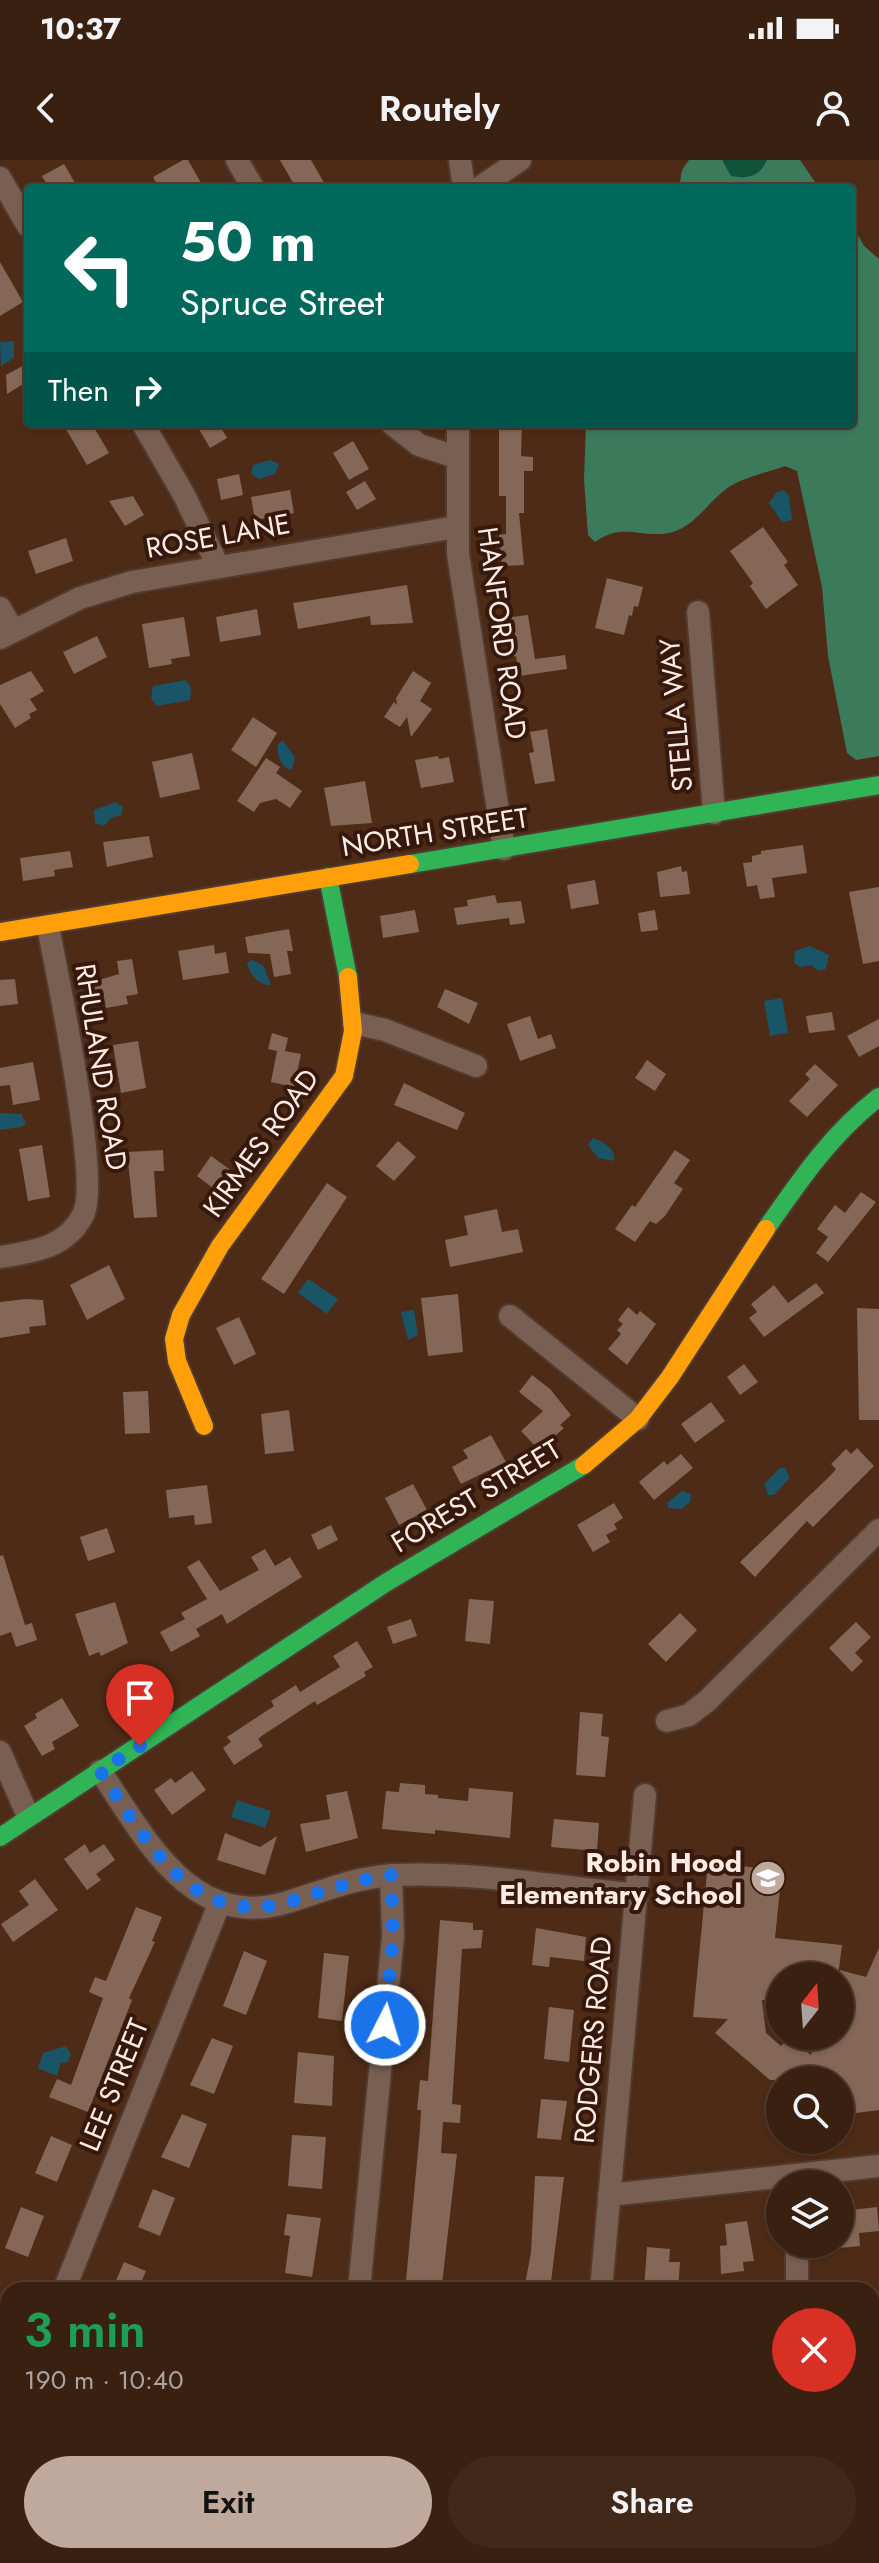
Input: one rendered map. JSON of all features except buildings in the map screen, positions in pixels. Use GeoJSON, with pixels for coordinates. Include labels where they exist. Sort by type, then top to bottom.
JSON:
{"type":"FeatureCollection","features":[{"type":"Feature","properties":{"kind":"street"},"geometry":{"type":"LineString","coordinates":[[237,160],[251,184]]}},
{"type":"Feature","properties":{"kind":"street"},"geometry":{"type":"LineString","coordinates":[[460,160],[463,184]]}},
{"type":"Feature","properties":{"kind":"street"},"geometry":{"type":"LineString","coordinates":[[485,184],[520,160]]}},
{"type":"Feature","properties":{"kind":"street"},"geometry":{"type":"LineString","coordinates":[[0,178],[24,219]]}},
{"type":"Feature","properties":{"kind":"street"},"geometry":{"type":"LineString","coordinates":[[145,428],[184,495],[218,566]]}},
{"type":"Feature","properties":{"kind":"street"},"geometry":{"type":"LineString","coordinates":[[397,428],[414,443],[456,457]]}},
{"type":"Feature","properties":{"kind":"street","name":"HANFORD ROAD"},"geometry":{"type":"LineString","coordinates":[[458,428],[456,527],[477,696],[504,849]]}},
{"type":"Feature","properties":{"kind":"street","name":"ROSE LANE"},"geometry":{"type":"LineString","coordinates":[[6,634],[80,598],[120,585],[456,527]]}},
{"type":"Feature","properties":{"kind":"street"},"geometry":{"type":"LineString","coordinates":[[0,608],[6,634]]}},
{"type":"Feature","properties":{"kind":"street","name":"STELLA WAY"},"geometry":{"type":"LineString","coordinates":[[698,612],[714,813]]}},
{"type":"Feature","properties":{"kind":"street","name":"NORTH STREET"},"geometry":{"type":"LineString","coordinates":[[0,932],[879,785]]}},
{"type":"Feature","properties":{"kind":"street","name":"KIRMES ROAD"},"geometry":{"type":"LineString","coordinates":[[204,1426],[176,1358],[178,1322],[229,1235],[344,1076],[353,1051],[354,1023],[328,877]]}},
{"type":"Feature","properties":{"kind":"street","name":"RHULAND ROAD"},"geometry":{"type":"LineString","coordinates":[[0,1257],[39,1251],[62,1239],[79,1223],[89,1197],[88,1158],[48,926]]}},
{"type":"Feature","properties":{"kind":"street"},"geometry":{"type":"LineString","coordinates":[[354,1023],[385,1030],[476,1066]]}},
{"type":"Feature","properties":{"kind":"street","name":"FOREST STREET"},"geometry":{"type":"LineString","coordinates":[[0,1837],[387,1582],[575,1472],[638,1419],[670,1377],[787,1197],[834,1137],[879,1097]]}},
{"type":"Feature","properties":{"kind":"street"},"geometry":{"type":"LineString","coordinates":[[510,1316],[638,1419]]}},
{"type":"Feature","properties":{"kind":"street"},"geometry":{"type":"LineString","coordinates":[[667,1721],[700,1708],[879,1530]]}},
{"type":"Feature","properties":{"kind":"street"},"geometry":{"type":"LineString","coordinates":[[0,1752],[28,1816]]}},
{"type":"Feature","properties":{"kind":"street"},"geometry":{"type":"LineString","coordinates":[[100,1771],[175,1876],[220,1902],[244,1907],[275,1905],[344,1883],[391,1875],[461,1877],[637,1895]]}},
{"type":"Feature","properties":{"kind":"street","name":"RODGERS ROAD"},"geometry":{"type":"LineString","coordinates":[[602,2282],[645,1795]]}},
{"type":"Feature","properties":{"kind":"street"},"geometry":{"type":"LineString","coordinates":[[360,2282],[393,1936],[391,1875]]}},
{"type":"Feature","properties":{"kind":"street","name":"LEE STREET"},"geometry":{"type":"LineString","coordinates":[[67,2282],[220,1902]]}},
{"type":"Feature","properties":{"kind":"street"},"geometry":{"type":"LineString","coordinates":[[854,2170],[879,2166]]}},
{"type":"Feature","properties":{"kind":"street"},"geometry":{"type":"LineString","coordinates":[[609,2195],[766,2182]]}},
{"type":"Feature","properties":{"kind":"street"},"geometry":{"type":"LineString","coordinates":[[797,2258],[797,2282]]}},
{"type":"Feature","properties":{"kind":"green space"},"geometry":{"type":"Polygon","coordinates":[[[689,160],[722,160],[731,176],[743,177],[757,173],[767,160],[800,160],[816,184],[680,184],[682,170],[689,160]]]}},
{"type":"Feature","properties":{"kind":"green space"},"geometry":{"type":"Polygon","coordinates":[[[715,160],[796,160],[810,184],[697,184],[715,160]]]}},
{"type":"Feature","properties":{"kind":"green space"},"geometry":{"type":"Polygon","coordinates":[[[856,231],[864,246],[879,259],[879,756],[856,760],[847,753],[828,656],[822,587],[797,471],[785,466],[739,481],[726,489],[688,525],[673,532],[615,533],[595,542],[588,535],[584,479],[586,428],[856,428],[856,231]]]}},
{"type":"Feature","properties":{"kind":"water"},"geometry":{"type":"Polygon","coordinates":[[[14,341],[14,358],[1,366],[0,342],[14,341]]]}},
{"type":"Feature","properties":{"kind":"water"},"geometry":{"type":"Polygon","coordinates":[[[270,460],[279,464],[275,474],[259,479],[251,474],[253,465],[270,460]]]}},
{"type":"Feature","properties":{"kind":"water"},"geometry":{"type":"Polygon","coordinates":[[[784,490],[789,496],[792,520],[782,522],[769,503],[777,492],[784,490]]]}},
{"type":"Feature","properties":{"kind":"water"},"geometry":{"type":"Polygon","coordinates":[[[186,680],[191,688],[190,700],[157,706],[151,698],[153,686],[186,680]]]}},
{"type":"Feature","properties":{"kind":"water"},"geometry":{"type":"Polygon","coordinates":[[[283,741],[295,757],[292,770],[282,764],[279,757],[278,744],[283,741]]]}},
{"type":"Feature","properties":{"kind":"water"},"geometry":{"type":"Polygon","coordinates":[[[116,802],[123,807],[121,815],[111,818],[104,826],[95,823],[94,810],[116,802]]]}},
{"type":"Feature","properties":{"kind":"water"},"geometry":{"type":"Polygon","coordinates":[[[810,946],[829,955],[826,969],[818,971],[811,965],[801,967],[794,963],[795,951],[810,946]]]}},
{"type":"Feature","properties":{"kind":"water"},"geometry":{"type":"Polygon","coordinates":[[[252,960],[263,965],[271,985],[258,981],[252,975],[247,963],[252,960]]]}},
{"type":"Feature","properties":{"kind":"water"},"geometry":{"type":"Polygon","coordinates":[[[782,998],[788,1033],[770,1036],[764,1001],[782,998]]]}},
{"type":"Feature","properties":{"kind":"water"},"geometry":{"type":"Polygon","coordinates":[[[0,1113],[21,1114],[26,1123],[22,1127],[0,1130],[0,1113]]]}},
{"type":"Feature","properties":{"kind":"water"},"geometry":{"type":"Polygon","coordinates":[[[593,1138],[611,1150],[614,1161],[598,1158],[588,1145],[593,1138]]]}},
{"type":"Feature","properties":{"kind":"water"},"geometry":{"type":"Polygon","coordinates":[[[308,1279],[338,1299],[327,1314],[298,1293],[308,1279]]]}},
{"type":"Feature","properties":{"kind":"water"},"geometry":{"type":"Polygon","coordinates":[[[414,1310],[418,1335],[408,1340],[401,1312],[414,1310]]]}},
{"type":"Feature","properties":{"kind":"water"},"geometry":{"type":"Polygon","coordinates":[[[780,1468],[785,1468],[790,1478],[774,1495],[768,1495],[764,1484],[780,1468]]]}},
{"type":"Feature","properties":{"kind":"water"},"geometry":{"type":"Polygon","coordinates":[[[682,1491],[691,1494],[690,1502],[682,1509],[668,1508],[667,1503],[682,1491]]]}},
{"type":"Feature","properties":{"kind":"water"},"geometry":{"type":"Polygon","coordinates":[[[237,1800],[271,1811],[265,1828],[231,1817],[237,1800]]]}},
{"type":"Feature","properties":{"kind":"water"},"geometry":{"type":"Polygon","coordinates":[[[66,2046],[71,2055],[67,2063],[61,2062],[57,2076],[38,2068],[43,2053],[66,2046]]]}},
{"type":"Feature","properties":{"kind":"traffic: fast"},"geometry":{"type":"LineString","coordinates":[[410,864],[879,785]]}},
{"type":"Feature","properties":{"kind":"traffic: fast"},"geometry":{"type":"LineString","coordinates":[[328,877],[348,977]]}},
{"type":"Feature","properties":{"kind":"traffic: fast"},"geometry":{"type":"LineString","coordinates":[[766,1229],[832,1142],[879,1097]]}},
{"type":"Feature","properties":{"kind":"traffic: fast"},"geometry":{"type":"LineString","coordinates":[[0,1837],[387,1582],[584,1465]]}},
{"type":"Feature","properties":{"kind":"traffic: slow"},"geometry":{"type":"LineString","coordinates":[[0,932],[410,864]]}},
{"type":"Feature","properties":{"kind":"traffic: slow"},"geometry":{"type":"LineString","coordinates":[[204,1426],[177,1361],[174,1339],[181,1315],[220,1246],[344,1076],[353,1031],[348,977]]}},
{"type":"Feature","properties":{"kind":"traffic: slow"},"geometry":{"type":"LineString","coordinates":[[584,1465],[638,1419],[670,1377],[766,1229]]}},
{"type":"Feature","properties":{"kind":"place","name":"Robin Hood Elementary School"},"geometry":{"type":"Point","coordinates":[768,1878]}},
{"type":"Feature","properties":{"kind":"route"},"geometry":{"type":"LineString","coordinates":[[140,1746],[100,1771],[165,1865],[181,1882],[199,1892],[236,1906],[262,1907],[286,1903],[354,1881],[391,1875],[393,1936],[385,2025]]}}]}
